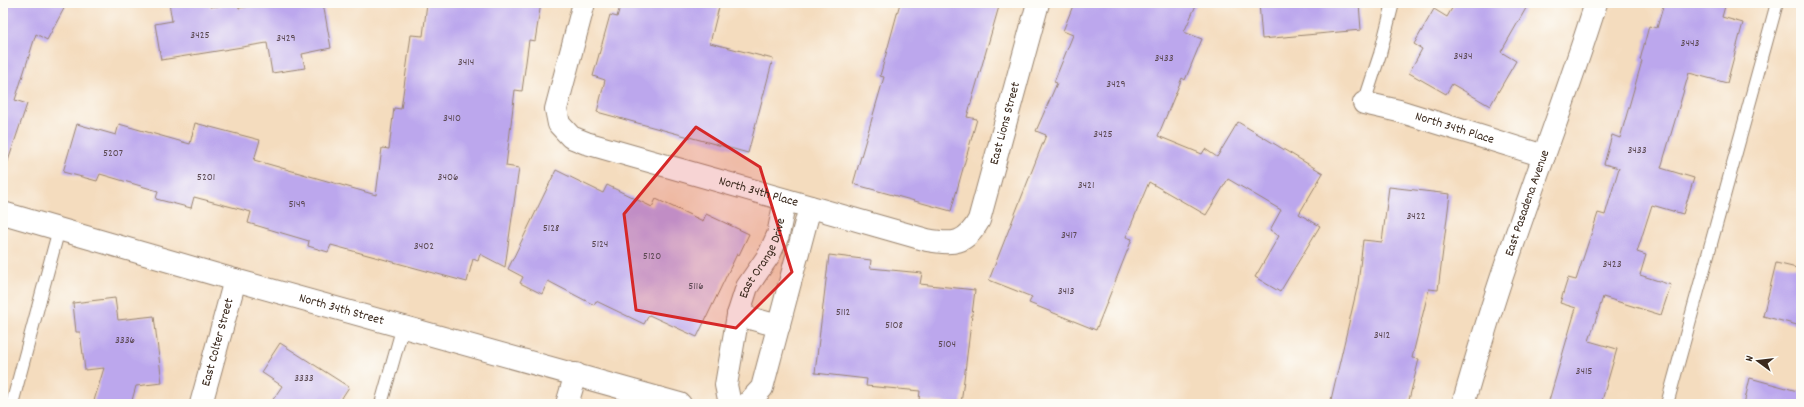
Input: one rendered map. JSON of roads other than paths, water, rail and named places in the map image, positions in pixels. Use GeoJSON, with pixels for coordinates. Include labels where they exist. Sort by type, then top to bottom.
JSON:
{"type":"FeatureCollection","features":[{"type":"Feature","properties":{"kind":"street","name":"North 34th Place"},"geometry":{"type":"LineString","coordinates":[[584,3],[556,110],[559,124],[571,137],[586,143],[927,240],[945,243],[963,240]]}},
{"type":"Feature","properties":{"kind":"street","name":"East Lions Street"},"geometry":{"type":"LineString","coordinates":[[963,240],[973,231],[979,220],[1038,3]]}},
{"type":"Feature","properties":{"kind":"street","name":"East Pasadena Avenue"},"geometry":{"type":"LineString","coordinates":[[1463,404],[1507,261],[1584,43],[1596,3]]}},
{"type":"Feature","properties":{"kind":"street","name":"North 34th Place"},"geometry":{"type":"LineString","coordinates":[[1364,103],[1399,111],[1544,156]]}},
{"type":"Feature","properties":{"kind":"street","name":"East Orange Drive"},"geometry":{"type":"LineString","coordinates":[[730,404],[726,385],[738,315],[747,287],[769,255],[778,235],[785,200]]}},
{"type":"Feature","properties":{"kind":"street","name":"East Orange Drive"},"geometry":{"type":"LineString","coordinates":[[747,404],[762,388],[810,207]]}},
{"type":"Feature","properties":{"kind":"street","name":"North 34th Street"},"geometry":{"type":"LineString","coordinates":[[3,213],[235,280],[680,404]]}},
{"type":"Feature","properties":{"kind":"street","name":"East Colter Street"},"geometry":{"type":"LineString","coordinates":[[201,404],[235,280]]}},
{"type":"Feature","properties":{"kind":"street","name":"East Orange Drive"},"geometry":{"type":"LineString","coordinates":[[738,315],[779,326]]}},
{"type":"Feature","properties":{"kind":"street"},"geometry":{"type":"LineString","coordinates":[[567,404],[576,374]]}},
{"type":"Feature","properties":{"kind":"lane"},"geometry":{"type":"LineString","coordinates":[[1364,103],[1380,54],[1393,3]]}},
{"type":"Feature","properties":{"kind":"lane"},"geometry":{"type":"LineString","coordinates":[[1667,404],[1777,3]]}},
{"type":"Feature","properties":{"kind":"lane"},"geometry":{"type":"LineString","coordinates":[[12,404],[60,229]]}},
{"type":"Feature","properties":{"kind":"lane"},"geometry":{"type":"LineString","coordinates":[[381,404],[402,326]]}}]}
